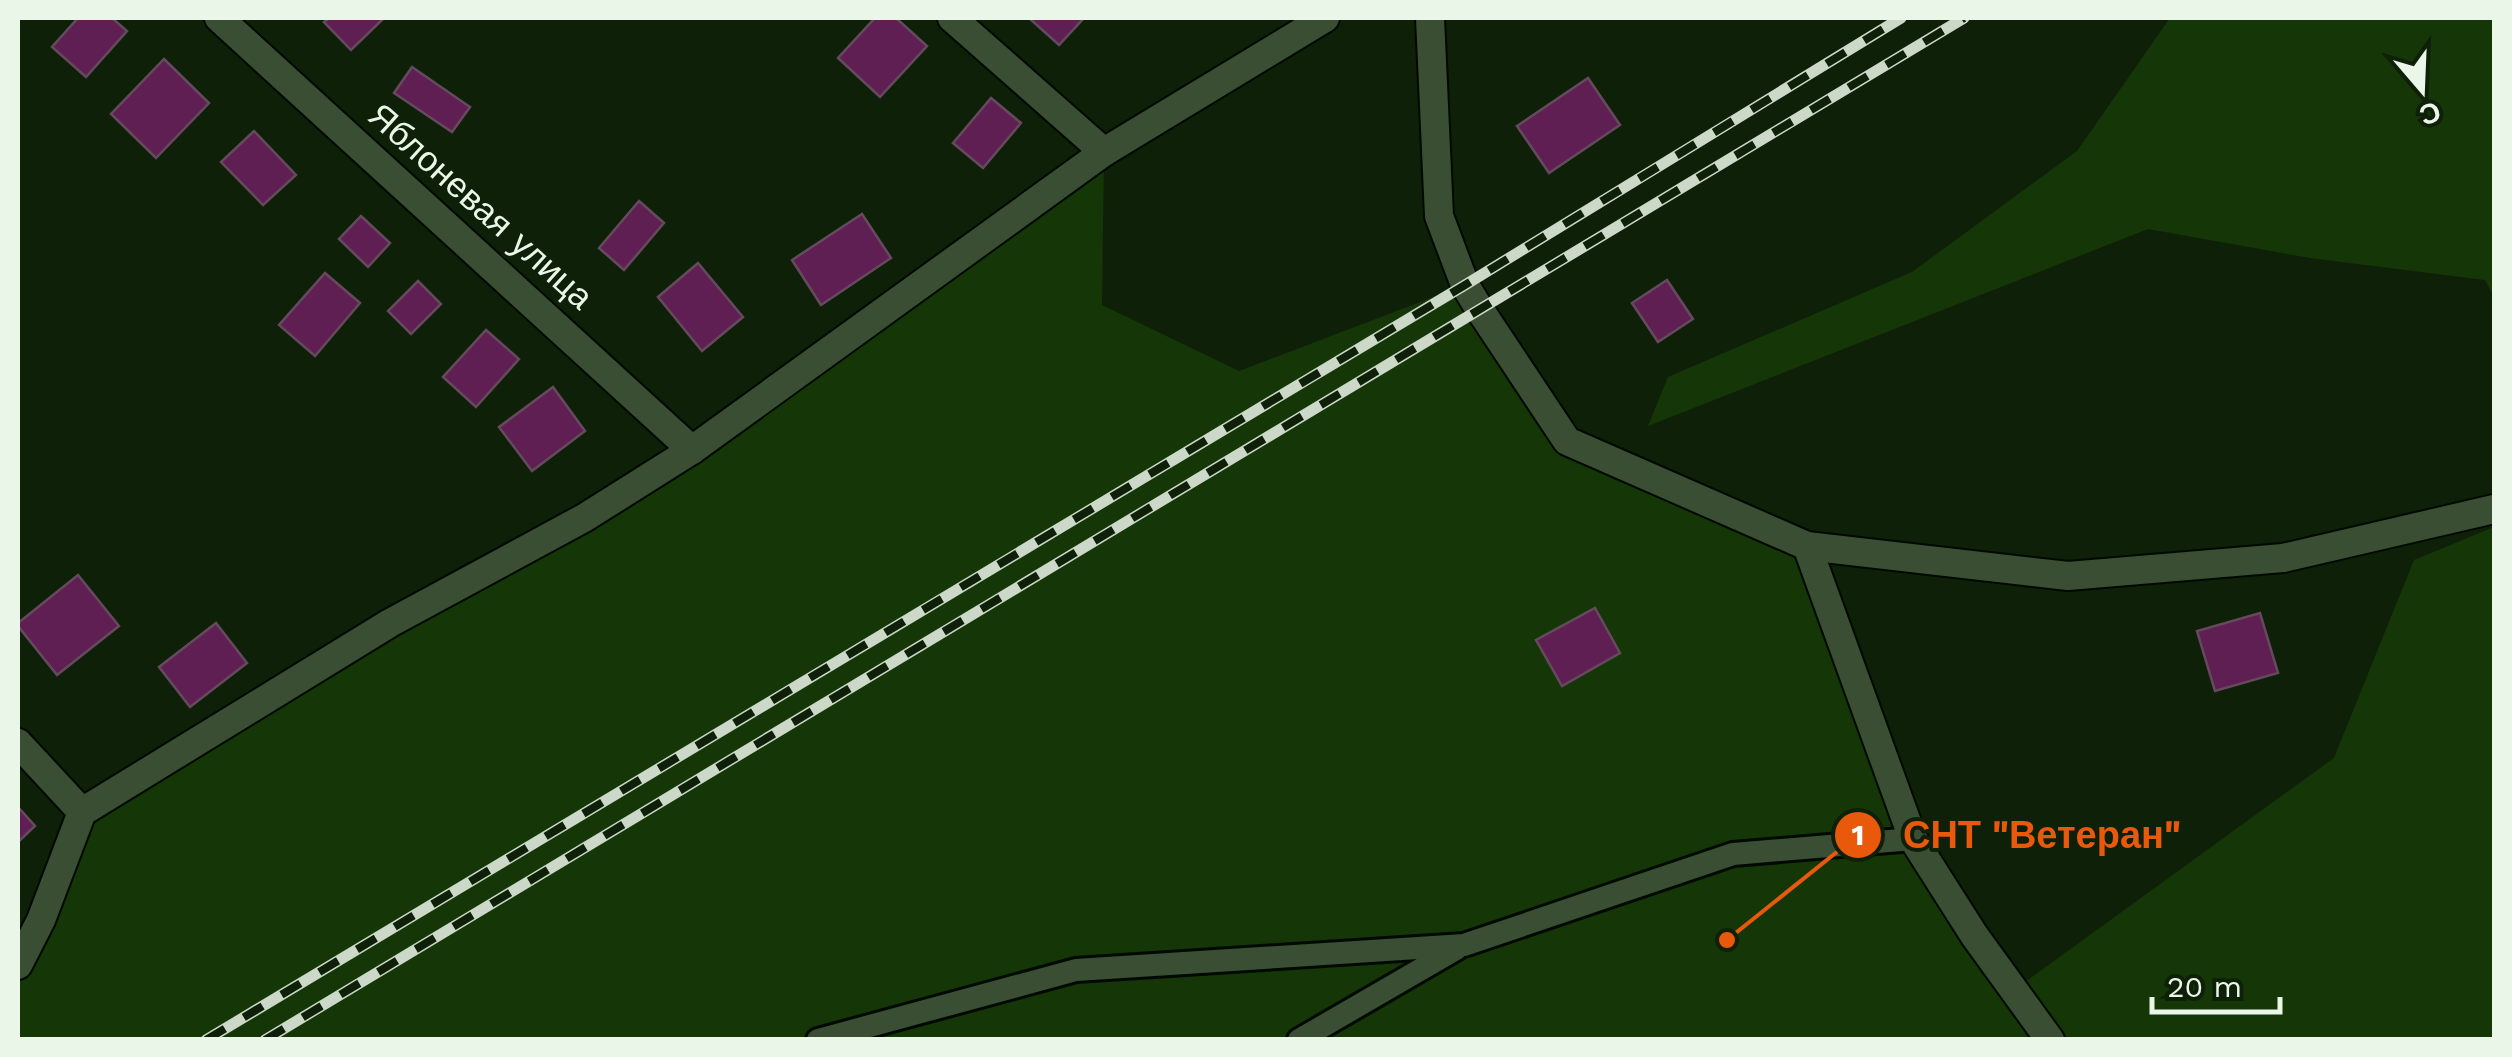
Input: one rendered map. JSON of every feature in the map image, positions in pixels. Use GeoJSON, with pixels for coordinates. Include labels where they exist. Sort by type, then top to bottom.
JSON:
{"type":"FeatureCollection","features":[{"type":"Feature","properties":{"kind":"street","name":"Яблоневая улица"},"geometry":{"type":"LineString","coordinates":[[219,18],[692,450]]}},
{"type":"Feature","properties":{"kind":"street"},"geometry":{"type":"LineString","coordinates":[[952,18],[1104,152]]}},
{"type":"Feature","properties":{"kind":"street"},"geometry":{"type":"LineString","coordinates":[[18,965],[41,920],[82,812],[390,622],[584,518],[692,450],[1104,152],[1325,18]]}},
{"type":"Feature","properties":{"kind":"street"},"geometry":{"type":"LineString","coordinates":[[1430,18],[1438,216],[1480,310],[1567,441],[1807,546],[2068,576],[2283,558],[2494,509]]}},
{"type":"Feature","properties":{"kind":"street"},"geometry":{"type":"LineString","coordinates":[[1807,546],[1913,839],[1974,936],[2050,1040]]}},
{"type":"Feature","properties":{"kind":"street"},"geometry":{"type":"LineString","coordinates":[[18,743],[82,812]]}},
{"type":"Feature","properties":{"kind":"lane"},"geometry":{"type":"LineString","coordinates":[[1299,1040],[1464,944],[1733,854],[1913,839]]}},
{"type":"Feature","properties":{"kind":"lane"},"geometry":{"type":"LineString","coordinates":[[818,1040],[1076,970],[1464,944]]}},
{"type":"Feature","properties":{"kind":"green space"},"geometry":{"type":"Polygon","coordinates":[[[2170,18],[2494,18],[2494,297],[2485,280],[2310,258],[2148,229],[1648,426],[1668,377],[1912,272],[2077,151],[2170,18]]]}},
{"type":"Feature","properties":{"kind":"green space"},"geometry":{"type":"Polygon","coordinates":[[[1104,152],[1102,305],[1239,371],[1465,285],[1567,441],[1807,546],[1913,839],[2014,990],[2334,758],[2414,560],[2494,527],[2494,1039],[18,1040],[18,965],[82,812],[584,518],[1104,152]]]}},
{"type":"Feature","properties":{"kind":"building"},"geometry":{"type":"Polygon","coordinates":[[[78,18],[112,18],[127,31],[86,77],[52,47],[78,18]]]}},
{"type":"Feature","properties":{"kind":"building"},"geometry":{"type":"Polygon","coordinates":[[[329,18],[384,18],[351,50],[324,22],[329,18]]]}},
{"type":"Feature","properties":{"kind":"building"},"geometry":{"type":"Polygon","coordinates":[[[875,18],[896,18],[927,46],[880,97],[838,58],[875,18]]]}},
{"type":"Feature","properties":{"kind":"building"},"geometry":{"type":"Polygon","coordinates":[[[1029,18],[1084,18],[1059,45],[1029,18]]]}},
{"type":"Feature","properties":{"kind":"building"},"geometry":{"type":"Polygon","coordinates":[[[164,59],[209,103],[156,158],[111,114],[164,59]]]}},
{"type":"Feature","properties":{"kind":"building"},"geometry":{"type":"Polygon","coordinates":[[[412,67],[470,107],[452,132],[394,93],[412,67]]]}},
{"type":"Feature","properties":{"kind":"building"},"geometry":{"type":"Polygon","coordinates":[[[1588,78],[1620,125],[1549,173],[1517,126],[1588,78]]]}},
{"type":"Feature","properties":{"kind":"building"},"geometry":{"type":"Polygon","coordinates":[[[991,98],[1021,123],[983,168],[953,143],[991,98]]]}},
{"type":"Feature","properties":{"kind":"building"},"geometry":{"type":"Polygon","coordinates":[[[254,131],[296,175],[263,205],[221,162],[254,131]]]}},
{"type":"Feature","properties":{"kind":"building"},"geometry":{"type":"Polygon","coordinates":[[[639,201],[664,223],[624,270],[599,248],[639,201]]]}},
{"type":"Feature","properties":{"kind":"building"},"geometry":{"type":"Polygon","coordinates":[[[862,214],[891,258],[821,305],[792,260],[862,214]]]}},
{"type":"Feature","properties":{"kind":"building"},"geometry":{"type":"Polygon","coordinates":[[[361,216],[390,243],[368,267],[339,239],[361,216]]]}},
{"type":"Feature","properties":{"kind":"building"},"geometry":{"type":"Polygon","coordinates":[[[698,263],[743,317],[702,351],[658,297],[698,263]]]}},
{"type":"Feature","properties":{"kind":"building"},"geometry":{"type":"Polygon","coordinates":[[[325,273],[360,303],[315,356],[279,325],[325,273]]]}},
{"type":"Feature","properties":{"kind":"building"},"geometry":{"type":"Polygon","coordinates":[[[1667,280],[1693,319],[1658,342],[1632,303],[1667,280]]]}},
{"type":"Feature","properties":{"kind":"building"},"geometry":{"type":"Polygon","coordinates":[[[418,281],[441,304],[411,334],[388,311],[418,281]]]}},
{"type":"Feature","properties":{"kind":"building"},"geometry":{"type":"Polygon","coordinates":[[[486,330],[519,359],[476,407],[443,377],[486,330]]]}},
{"type":"Feature","properties":{"kind":"building"},"geometry":{"type":"Polygon","coordinates":[[[553,387],[585,431],[532,471],[499,427],[553,387]]]}},
{"type":"Feature","properties":{"kind":"building"},"geometry":{"type":"Polygon","coordinates":[[[78,575],[119,626],[57,675],[18,623],[78,575]]]}},
{"type":"Feature","properties":{"kind":"building"},"geometry":{"type":"Polygon","coordinates":[[[1595,608],[1620,653],[1562,686],[1536,640],[1595,608]]]}},
{"type":"Feature","properties":{"kind":"building"},"geometry":{"type":"Polygon","coordinates":[[[2260,613],[2278,673],[2215,691],[2197,631],[2260,613]]]}},
{"type":"Feature","properties":{"kind":"building"},"geometry":{"type":"Polygon","coordinates":[[[216,623],[247,663],[190,707],[159,667],[216,623]]]}},
{"type":"Feature","properties":{"kind":"building"},"geometry":{"type":"Polygon","coordinates":[[[18,807],[35,826],[18,842],[18,807]]]}},
{"type":"Feature","properties":{"kind":"railway"},"geometry":{"type":"LineString","coordinates":[[206,1040],[1465,285],[1901,18]]}},
{"type":"Feature","properties":{"kind":"railway"},"geometry":{"type":"LineString","coordinates":[[265,1040],[1964,18]]}},
{"type":"Feature","properties":{"kind":"place","name":"СНТ \"Ветеран\""},"geometry":{"type":"Point","coordinates":[1727,940]}}]}
